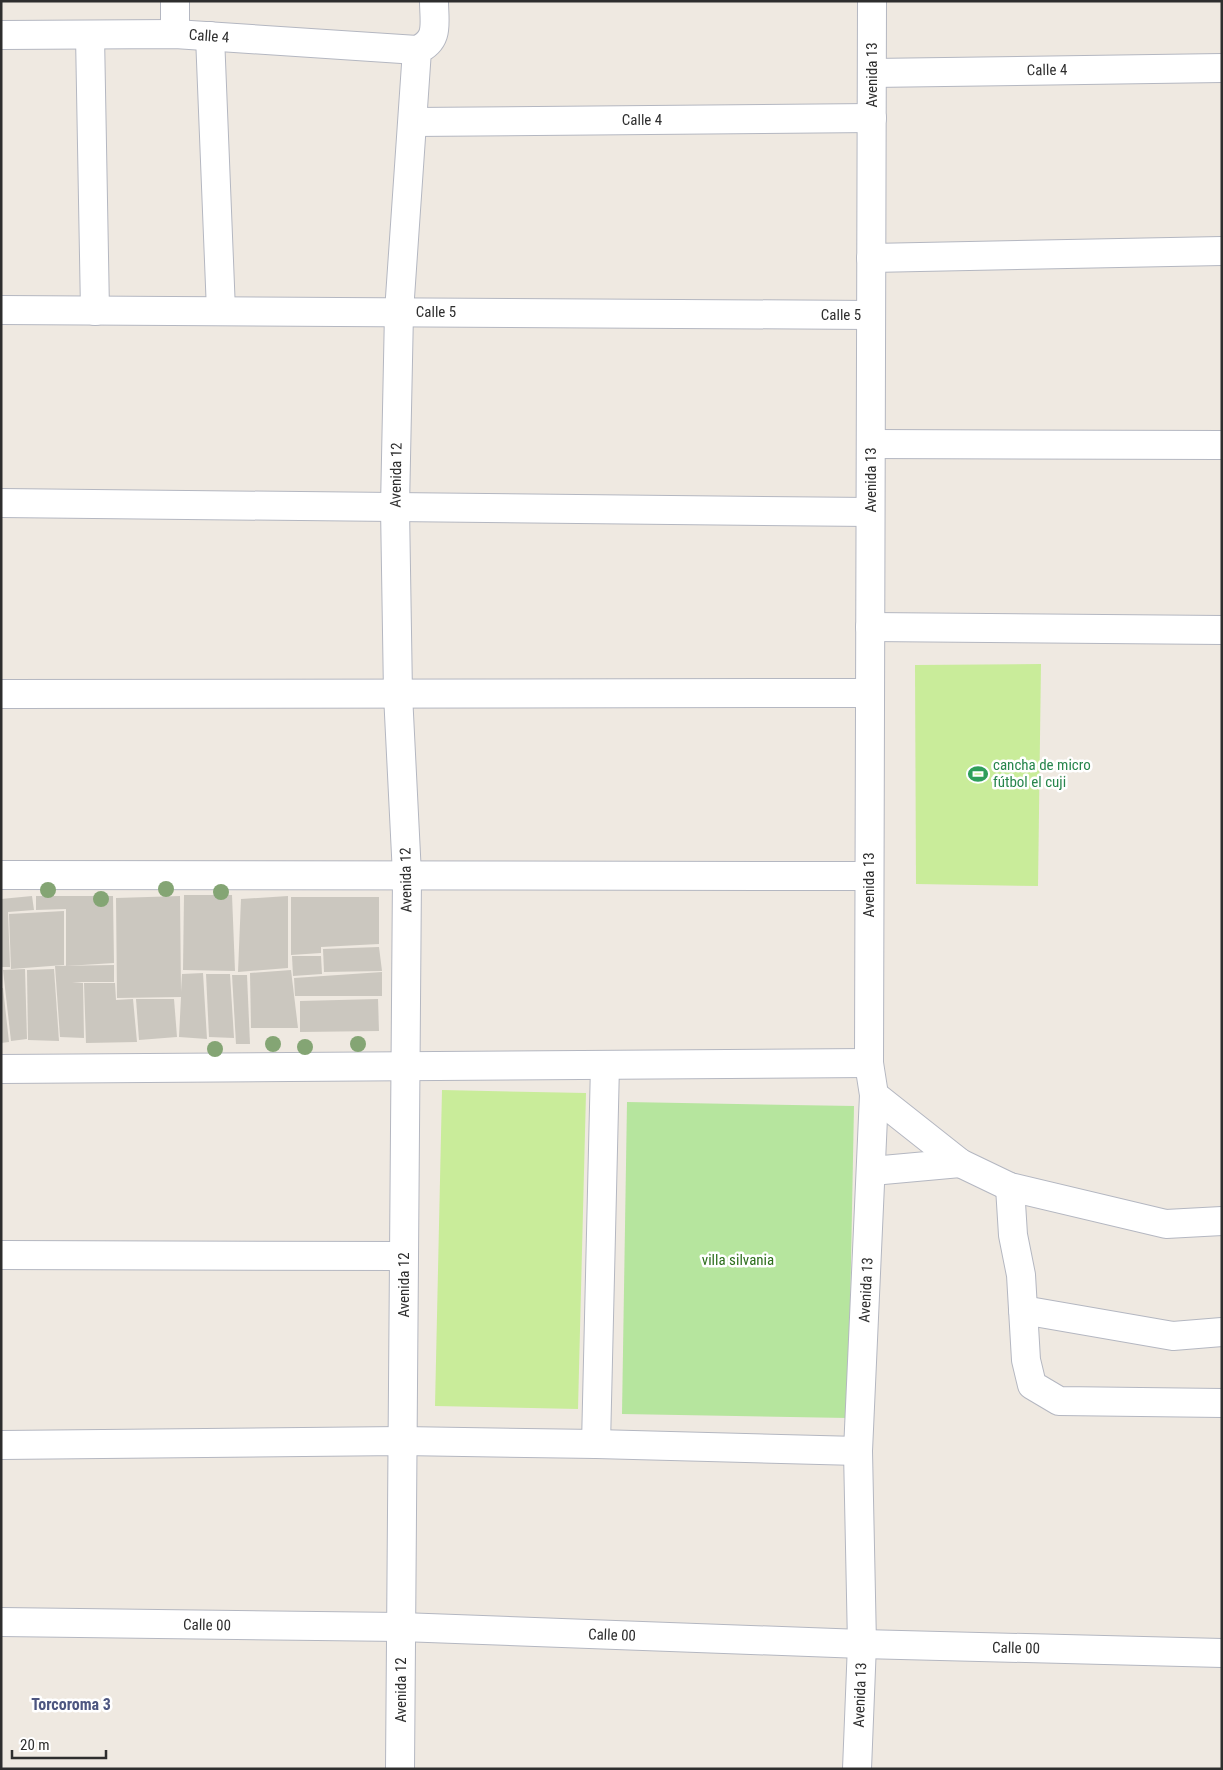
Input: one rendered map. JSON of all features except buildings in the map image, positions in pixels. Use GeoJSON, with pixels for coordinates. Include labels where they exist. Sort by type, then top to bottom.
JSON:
{"type":"FeatureCollection","features":[{"type":"Feature","properties":{"kind":"street"},"geometry":{"type":"LineString","coordinates":[[175,1],[175,34]]}},
{"type":"Feature","properties":{"kind":"street"},"geometry":{"type":"LineString","coordinates":[[417,50],[428,46],[434,36],[434,1]]}},
{"type":"Feature","properties":{"kind":"street","name":"Avenida 13"},"geometry":{"type":"LineString","coordinates":[[857,1769],[862,1644],[858,1451],[874,1095],[869,1063],[872,1]]}},
{"type":"Feature","properties":{"kind":"street","name":"Calle 4"},"geometry":{"type":"LineString","coordinates":[[1,35],[175,34],[417,50]]}},
{"type":"Feature","properties":{"kind":"street"},"geometry":{"type":"LineString","coordinates":[[90,35],[95,311]]}},
{"type":"Feature","properties":{"kind":"street"},"geometry":{"type":"LineString","coordinates":[[210,36],[222,311]]}},
{"type":"Feature","properties":{"kind":"street","name":"Avenida 12"},"geometry":{"type":"LineString","coordinates":[[400,1769],[407,875],[398,694],[395,506],[399,312],[417,50]]}},
{"type":"Feature","properties":{"kind":"street","name":"Calle 4"},"geometry":{"type":"LineString","coordinates":[[872,73],[1222,68]]}},
{"type":"Feature","properties":{"kind":"street","name":"Calle 4"},"geometry":{"type":"LineString","coordinates":[[413,122],[872,118]]}},
{"type":"Feature","properties":{"kind":"street"},"geometry":{"type":"LineString","coordinates":[[871,258],[1222,251]]}},
{"type":"Feature","properties":{"kind":"street","name":"Calle 5"},"geometry":{"type":"LineString","coordinates":[[1,310],[871,315]]}},
{"type":"Feature","properties":{"kind":"street"},"geometry":{"type":"LineString","coordinates":[[871,444],[1222,445]]}},
{"type":"Feature","properties":{"kind":"street"},"geometry":{"type":"LineString","coordinates":[[1,502],[870,512]]}},
{"type":"Feature","properties":{"kind":"street"},"geometry":{"type":"LineString","coordinates":[[870,628],[1222,630]]}},
{"type":"Feature","properties":{"kind":"street"},"geometry":{"type":"LineString","coordinates":[[1,694],[870,693]]}},
{"type":"Feature","properties":{"kind":"street"},"geometry":{"type":"LineString","coordinates":[[1,875],[869,876]]}},
{"type":"Feature","properties":{"kind":"street"},"geometry":{"type":"LineString","coordinates":[[1,1069],[869,1063]]}},
{"type":"Feature","properties":{"kind":"street"},"geometry":{"type":"LineString","coordinates":[[596,1444],[605,1065]]}},
{"type":"Feature","properties":{"kind":"street"},"geometry":{"type":"LineString","coordinates":[[874,1095],[960,1164],[1010,1187],[1166,1224],[1222,1221]]}},
{"type":"Feature","properties":{"kind":"street"},"geometry":{"type":"LineString","coordinates":[[872,1171],[960,1164]]}},
{"type":"Feature","properties":{"kind":"street"},"geometry":{"type":"LineString","coordinates":[[1010,1187],[1013,1235],[1020,1276],[1026,1360],[1032,1385],[1059,1400],[1222,1403]]}},
{"type":"Feature","properties":{"kind":"street"},"geometry":{"type":"LineString","coordinates":[[1,1255],[404,1256]]}},
{"type":"Feature","properties":{"kind":"street"},"geometry":{"type":"LineString","coordinates":[[1023,1310],[1173,1336],[1222,1332]]}},
{"type":"Feature","properties":{"kind":"street"},"geometry":{"type":"LineString","coordinates":[[1,1445],[402,1442],[596,1444],[858,1451]]}},
{"type":"Feature","properties":{"kind":"street","name":"Calle 00"},"geometry":{"type":"LineString","coordinates":[[1,1622],[401,1627],[862,1644],[1222,1653]]}},
{"type":"Feature","properties":{"kind":"green space","name":"cancha de micro fútbol el cuji"},"geometry":{"type":"Polygon","coordinates":[[[1041,664],[1038,886],[916,884],[915,665],[1041,664]]]}},
{"type":"Feature","properties":{"kind":"green space"},"geometry":{"type":"Polygon","coordinates":[[[442,1090],[586,1093],[578,1409],[435,1406],[442,1090]]]}},
{"type":"Feature","properties":{"kind":"green space","name":"villa silvania"},"geometry":{"type":"Polygon","coordinates":[[[627,1102],[854,1106],[848,1418],[622,1414],[627,1102]]]}},
{"type":"Feature","properties":{"kind":"place","name":"cancha de micro fútbol el cuji"},"geometry":{"type":"Point","coordinates":[978,774]}},
{"type":"Feature","properties":{"kind":"district","name":"Torcoroma 3"},"geometry":{"type":"Point","coordinates":[71,1704]}}]}
